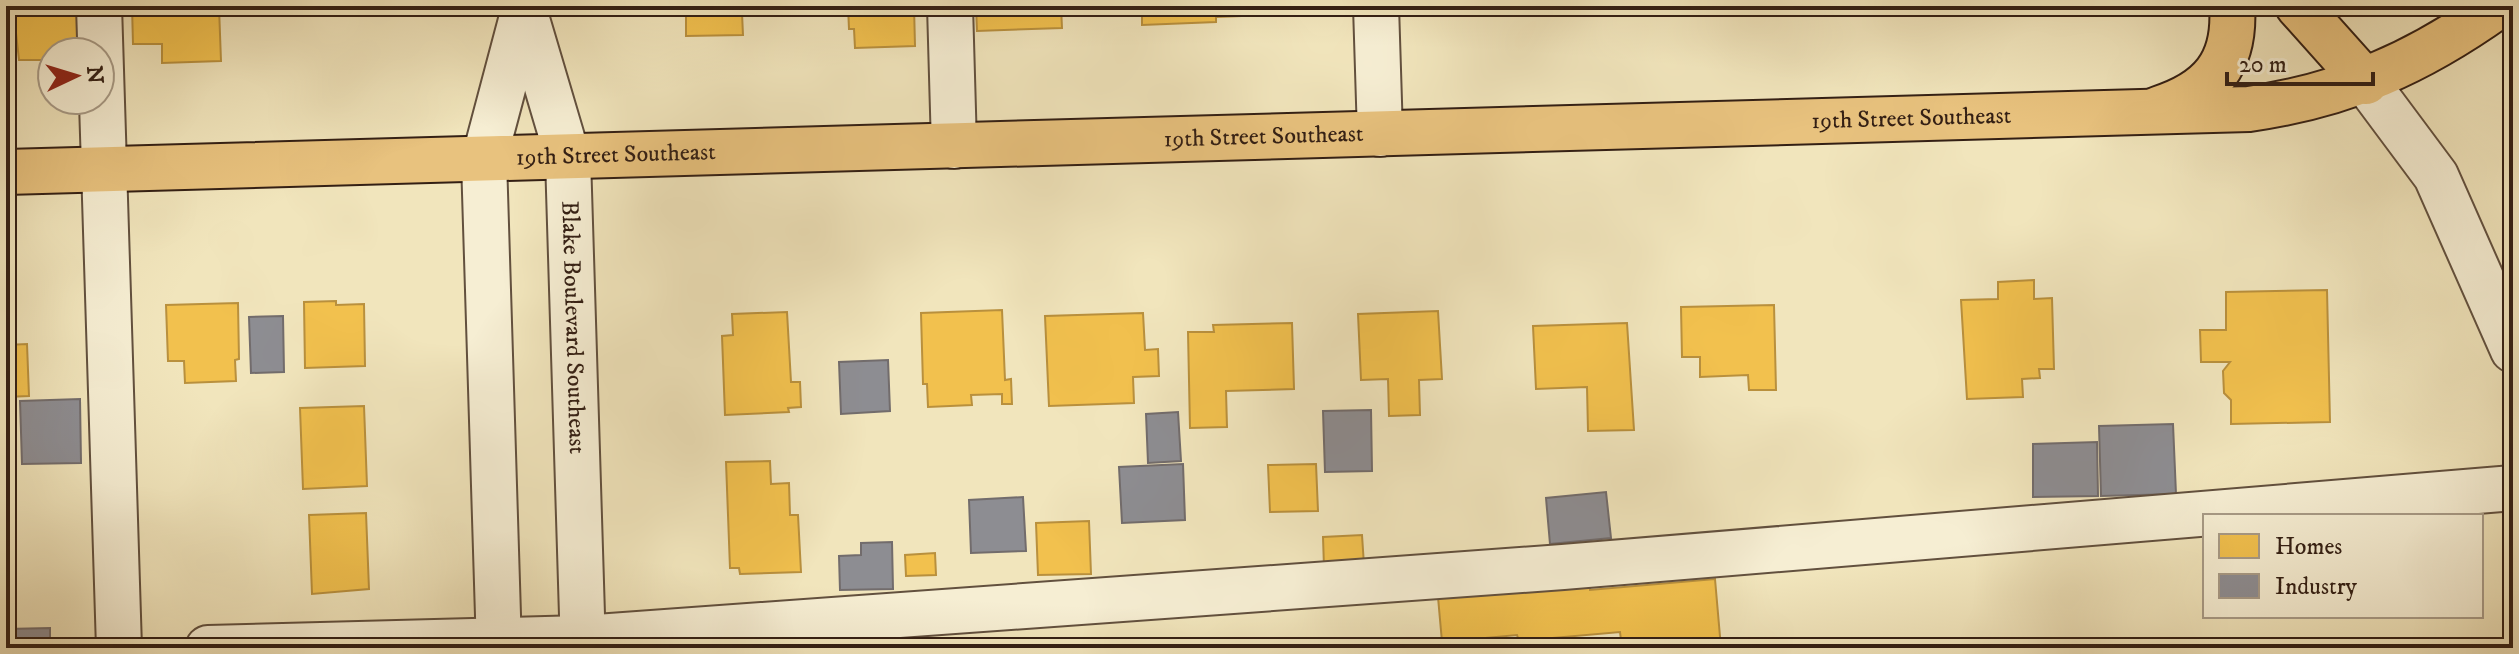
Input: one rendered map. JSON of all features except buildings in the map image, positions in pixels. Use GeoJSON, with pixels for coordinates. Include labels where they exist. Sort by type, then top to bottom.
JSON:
{"type":"FeatureCollection","features":[{"type":"Feature","properties":{"kind":"main road"},"geometry":{"type":"LineString","coordinates":[[2147,112],[2175,103],[2195,91],[2224,65],[2232,46],[2232,6]]}},
{"type":"Feature","properties":{"kind":"main road"},"geometry":{"type":"LineString","coordinates":[[2298,6],[2366,82]]}},
{"type":"Feature","properties":{"kind":"main road","name":"19th Street Southeast"},"geometry":{"type":"LineString","coordinates":[[6,172],[2249,109],[2300,100],[2366,82],[2451,40],[2498,6]]}},
{"type":"Feature","properties":{"kind":"street"},"geometry":{"type":"LineString","coordinates":[[99,6],[119,648]]}},
{"type":"Feature","properties":{"kind":"street"},"geometry":{"type":"LineString","coordinates":[[950,6],[954,146]]}},
{"type":"Feature","properties":{"kind":"street"},"geometry":{"type":"LineString","coordinates":[[1376,6],[1380,134]]}},
{"type":"Feature","properties":{"kind":"street","name":"Blake Boulevard Southeast"},"geometry":{"type":"LineString","coordinates":[[523,9],[568,158],[583,643]]}},
{"type":"Feature","properties":{"kind":"street","name":"Blake Boulevard Southeast"},"geometry":{"type":"LineString","coordinates":[[498,644],[484,160],[523,9]]}},
{"type":"Feature","properties":{"kind":"street"},"geometry":{"type":"LineString","coordinates":[[2366,82],[2436,176],[2513,350]]}},
{"type":"Feature","properties":{"kind":"street"},"geometry":{"type":"LineString","coordinates":[[208,648],[583,643],[2513,488]]}}]}
